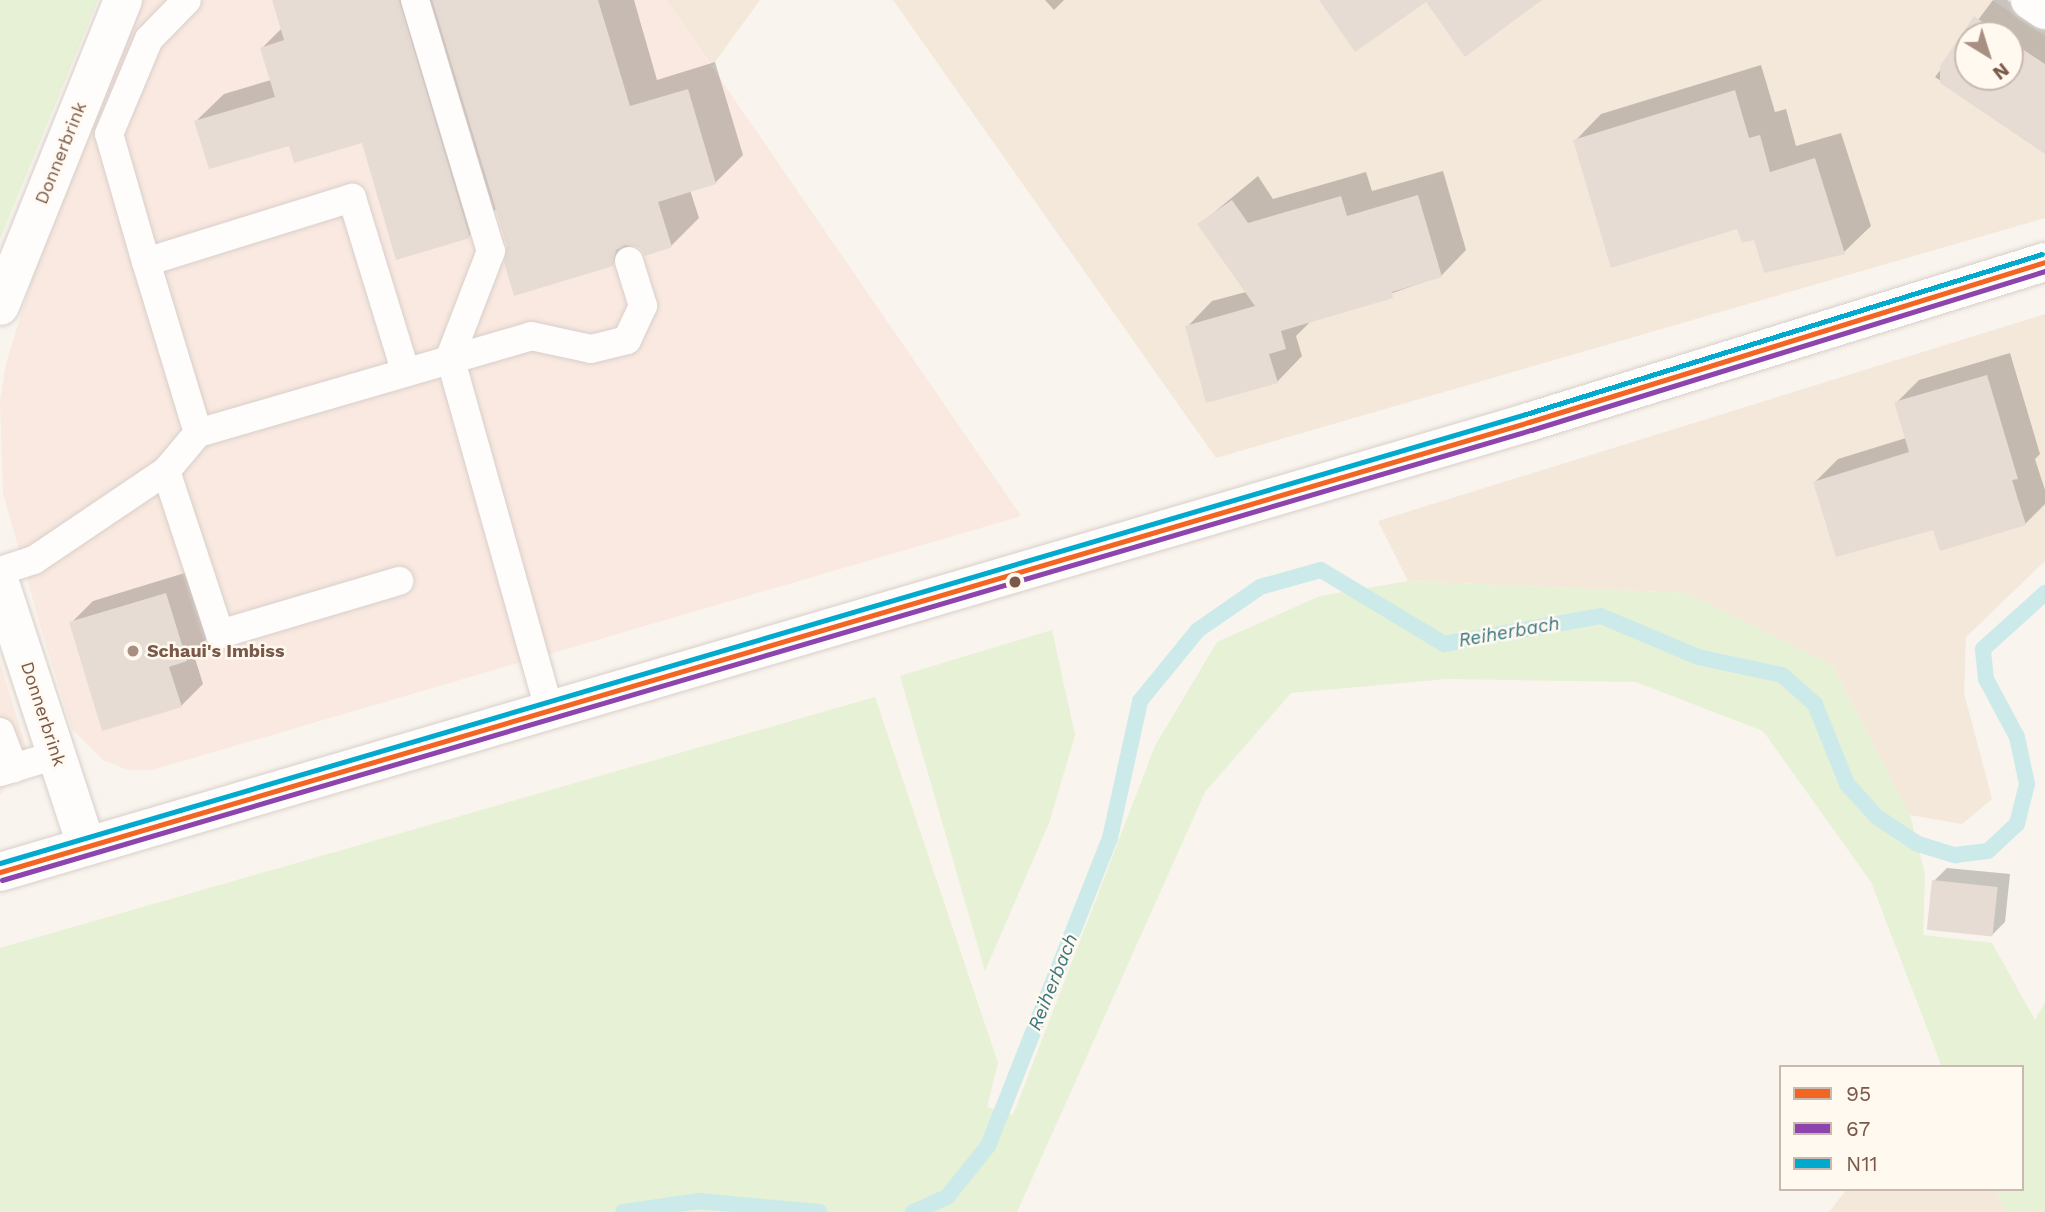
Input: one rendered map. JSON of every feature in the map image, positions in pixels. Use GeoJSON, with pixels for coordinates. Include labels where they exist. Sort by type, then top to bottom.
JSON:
{"type":"FeatureCollection","features":[{"type":"Feature","properties":{"kind":"street","name":"Donnerbrink"},"geometry":{"type":"LineString","coordinates":[[0,306],[123,0]]}},
{"type":"Feature","properties":{"kind":"street"},"geometry":{"type":"LineString","coordinates":[[2030,0],[2045,10]]}},
{"type":"Feature","properties":{"kind":"street"},"geometry":{"type":"LineString","coordinates":[[0,872],[1529,422],[2045,262]]}},
{"type":"Feature","properties":{"kind":"street","name":"Donnerbrink"},"geometry":{"type":"LineString","coordinates":[[0,583],[86,845]]}},
{"type":"Feature","properties":{"kind":"lane"},"geometry":{"type":"LineString","coordinates":[[187,0],[149,39],[109,134],[198,433]]}},
{"type":"Feature","properties":{"kind":"lane"},"geometry":{"type":"LineString","coordinates":[[415,0],[491,251],[450,357],[549,710]]}},
{"type":"Feature","properties":{"kind":"lane"},"geometry":{"type":"LineString","coordinates":[[146,262],[352,198],[405,370]]}},
{"type":"Feature","properties":{"kind":"lane"},"geometry":{"type":"LineString","coordinates":[[0,571],[34,560],[166,471],[198,433],[450,357],[531,337],[591,349],[628,340],[643,306],[629,261]]}},
{"type":"Feature","properties":{"kind":"lane"},"geometry":{"type":"LineString","coordinates":[[166,471],[220,634],[399,580]]}},
{"type":"Feature","properties":{"kind":"lane"},"geometry":{"type":"LineString","coordinates":[[0,732],[7,770],[57,755]]}},
{"type":"Feature","properties":{"kind":"shaded area"},"geometry":{"type":"Polygon","coordinates":[[[142,0],[666,0],[1021,516],[152,770],[128,770],[103,760],[72,729],[41,628],[3,493],[0,401],[6,364],[60,188],[142,0]]]}},
{"type":"Feature","properties":{"kind":"shaded area"},"geometry":{"type":"Polygon","coordinates":[[[666,0],[760,0],[712,66],[666,0]]]}},
{"type":"Feature","properties":{"kind":"shaded area"},"geometry":{"type":"Polygon","coordinates":[[[893,0],[1992,0],[2023,21],[1954,21],[1954,91],[2024,91],[2024,22],[2045,36],[2045,218],[1216,458],[893,0]]]}},
{"type":"Feature","properties":{"kind":"shaded area"},"geometry":{"type":"Polygon","coordinates":[[[2045,314],[2045,561],[1966,637],[1964,693],[1992,799],[1962,824],[1910,815],[1832,665],[1687,593],[1408,581],[1378,521],[2045,314]]]}},
{"type":"Feature","properties":{"kind":"shaded area"},"geometry":{"type":"Polygon","coordinates":[[[0,663],[28,753],[0,795],[0,663]]]}},
{"type":"Feature","properties":{"kind":"shaded area"},"geometry":{"type":"Polygon","coordinates":[[[1845,1191],[1996,1191],[2006,1212],[1829,1212],[1845,1191]]]}},
{"type":"Feature","properties":{"kind":"green space"},"geometry":{"type":"Polygon","coordinates":[[[0,0],[98,0],[0,239],[0,0]]]}},
{"type":"Feature","properties":{"kind":"green space"},"geometry":{"type":"Polygon","coordinates":[[[1408,581],[1687,593],[1832,665],[1910,815],[1925,874],[1923,935],[1992,943],[2035,1020],[2045,1002],[2045,1212],[2006,1212],[1996,1191],[2024,1191],[2024,1065],[1941,1065],[1871,882],[1763,731],[1636,682],[1447,679],[1291,693],[1205,792],[1017,1212],[0,1212],[0,948],[875,697],[998,1063],[987,1107],[1013,1115],[1155,746],[1217,642],[1320,596],[1408,581]]]}},
{"type":"Feature","properties":{"kind":"green space"},"geometry":{"type":"Polygon","coordinates":[[[1052,630],[1075,735],[1049,823],[985,971],[900,676],[1052,630]]]}},
{"type":"Feature","properties":{"kind":"building"},"geometry":{"type":"Polygon","coordinates":[[[272,0],[399,0],[470,238],[396,260],[362,143],[294,163],[289,146],[209,169],[194,121],[275,97],[260,48],[284,40],[272,0]]]}},
{"type":"Feature","properties":{"kind":"building"},"geometry":{"type":"Polygon","coordinates":[[[432,0],[598,0],[630,106],[688,89],[716,184],[658,202],[672,247],[645,256],[640,248],[625,245],[616,250],[613,266],[514,296],[504,262],[507,246],[432,0]]]}},
{"type":"Feature","properties":{"kind":"building"},"geometry":{"type":"Polygon","coordinates":[[[1319,0],[1542,0],[1465,57],[1426,2],[1355,52],[1319,0]]]}},
{"type":"Feature","properties":{"kind":"building"},"geometry":{"type":"Polygon","coordinates":[[[1954,45],[1954,91],[2024,91],[2024,50],[2045,64],[2045,154],[1940,83],[1940,66],[1954,45]]]}},
{"type":"Feature","properties":{"kind":"building"},"geometry":{"type":"Polygon","coordinates":[[[1735,90],[1749,138],[1760,135],[1770,172],[1815,158],[1845,254],[1764,273],[1754,240],[1742,243],[1737,229],[1611,268],[1573,140],[1735,90]]]}},
{"type":"Feature","properties":{"kind":"building"},"geometry":{"type":"Polygon","coordinates":[[[1418,195],[1442,277],[1392,292],[1393,298],[1281,331],[1286,349],[1269,354],[1278,383],[1206,403],[1185,326],[1255,306],[1197,224],[1232,200],[1248,223],[1341,196],[1347,216],[1418,195]]]}},
{"type":"Feature","properties":{"kind":"building"},"geometry":{"type":"Polygon","coordinates":[[[1987,375],[2018,479],[2012,480],[2026,525],[1940,551],[1933,530],[1836,557],[1813,482],[1909,452],[1894,402],[1987,375]]]}},
{"type":"Feature","properties":{"kind":"building"},"geometry":{"type":"Polygon","coordinates":[[[166,593],[187,661],[169,667],[182,707],[102,731],[69,622],[166,593]]]}},
{"type":"Feature","properties":{"kind":"building"},"geometry":{"type":"Polygon","coordinates":[[[1932,880],[1998,887],[1992,937],[1927,930],[1932,880]]]}},
{"type":"Feature","properties":{"kind":"waterway","name":"Reiherbach"},"geometry":{"type":"LineString","coordinates":[[913,1212],[947,1197],[988,1146],[1110,838],[1140,701],[1198,630],[1260,587],[1321,570],[1444,644],[1601,616],[1698,657],[1782,675],[1815,704],[1847,784],[1877,817],[1918,844],[1955,855],[1988,851],[2017,824],[2027,784],[2017,737],[1986,679],[1983,649],[2045,593]]}},
{"type":"Feature","properties":{"kind":"waterway","name":"Reiherbach"},"geometry":{"type":"LineString","coordinates":[[623,1212],[699,1201],[819,1212]]}},
{"type":"Feature","properties":{"kind":"transit line","name":"N11"},"geometry":{"type":"LineString","coordinates":[[0,863],[1526,414],[2042,254]]}},
{"type":"Feature","properties":{"kind":"transit line","name":"95"},"geometry":{"type":"LineString","coordinates":[[0,872],[1529,422],[2045,262]]}},
{"type":"Feature","properties":{"kind":"transit line","name":"67"},"geometry":{"type":"LineString","coordinates":[[2,880],[1531,430],[2045,271]]}},
{"type":"Feature","properties":{"kind":"place","name":"Schaui's Imbiss"},"geometry":{"type":"Point","coordinates":[133,651]}}]}
